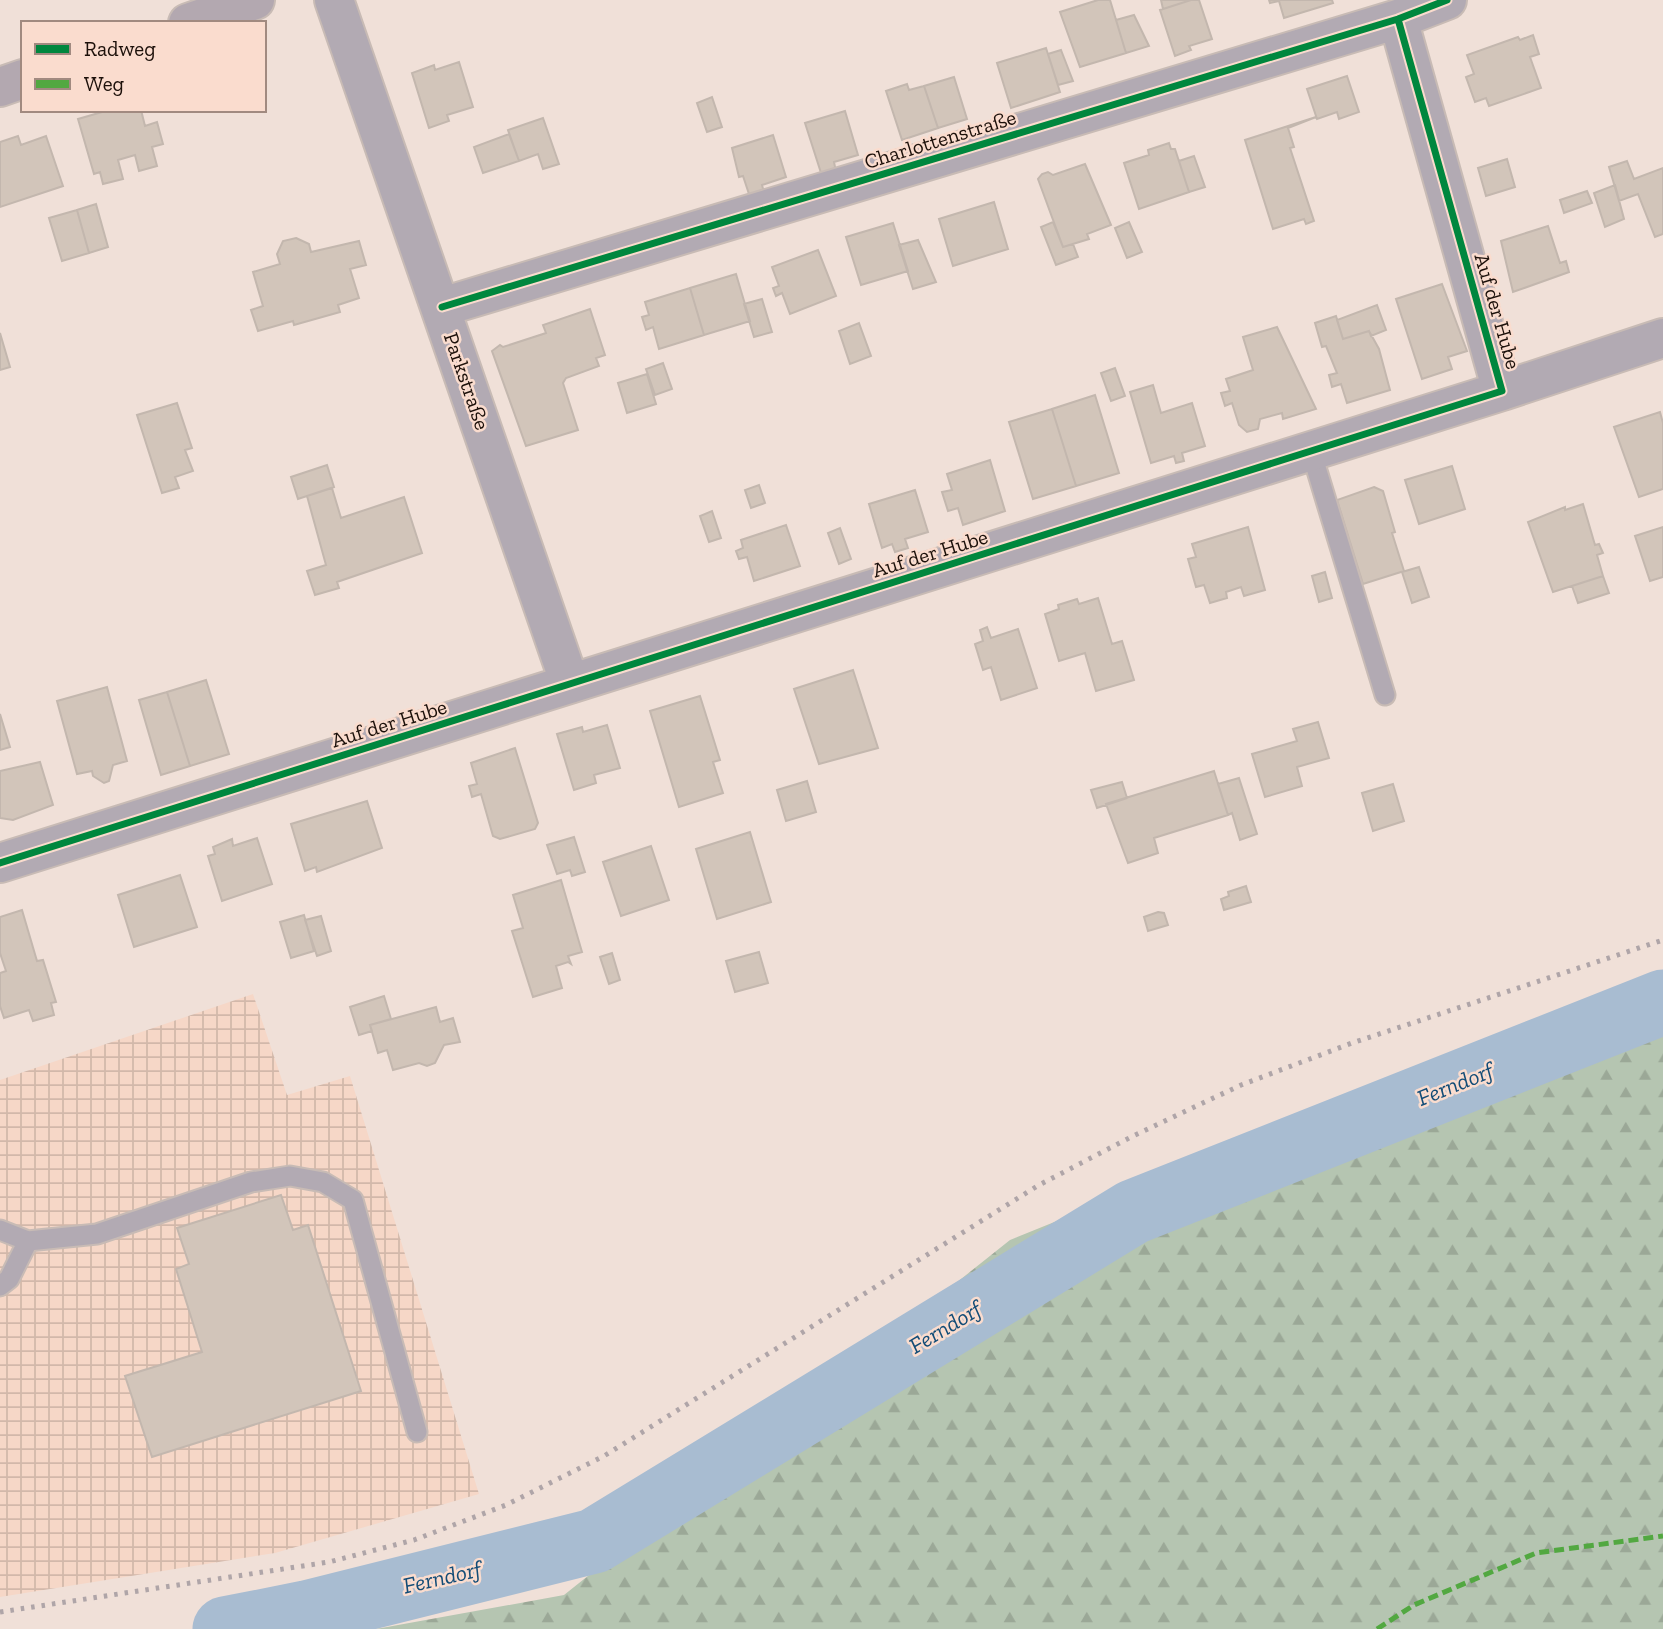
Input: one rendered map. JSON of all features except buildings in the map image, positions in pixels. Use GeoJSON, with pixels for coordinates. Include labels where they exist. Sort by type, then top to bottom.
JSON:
{"type":"FeatureCollection","features":[{"type":"Feature","properties":{"kind":"main road"},"geometry":{"type":"LineString","coordinates":[[194,21],[255,0]]}},
{"type":"Feature","properties":{"kind":"main road"},"geometry":{"type":"LineString","coordinates":[[0,87],[21,80]]}},
{"type":"Feature","properties":{"kind":"street","name":"Parkstraße"},"geometry":{"type":"LineString","coordinates":[[334,0],[570,684]]}},
{"type":"Feature","properties":{"kind":"street","name":"Charlottenstraße"},"geometry":{"type":"LineString","coordinates":[[442,307],[1398,19],[1447,0]]}},
{"type":"Feature","properties":{"kind":"street","name":"Auf der Hube"},"geometry":{"type":"LineString","coordinates":[[1398,19],[1502,391]]}},
{"type":"Feature","properties":{"kind":"street","name":"Auf der Hube"},"geometry":{"type":"LineString","coordinates":[[0,863],[1663,338]]}},
{"type":"Feature","properties":{"kind":"lane"},"geometry":{"type":"LineString","coordinates":[[1311,451],[1385,695]]}},
{"type":"Feature","properties":{"kind":"lane"},"geometry":{"type":"LineString","coordinates":[[0,1230],[28,1241],[97,1234],[251,1182],[290,1176],[323,1182],[353,1200],[417,1432]]}},
{"type":"Feature","properties":{"kind":"lane"},"geometry":{"type":"LineString","coordinates":[[0,1286],[9,1279],[28,1241]]}},
{"type":"Feature","properties":{"kind":"shaded area"},"geometry":{"type":"Polygon","coordinates":[[[253,994],[287,1095],[350,1076],[479,1494],[275,1553],[0,1597],[0,1080],[253,994]]]}},
{"type":"Feature","properties":{"kind":"green space"},"geometry":{"type":"Polygon","coordinates":[[[1663,976],[1663,1629],[376,1629],[564,1595],[1010,1240],[1663,976]]]}},
{"type":"Feature","properties":{"kind":"waterway","name":"Ferndorf"},"geometry":{"type":"LineString","coordinates":[[225,1629],[306,1613],[594,1541],[1133,1212],[1663,1002]]}},
{"type":"Feature","properties":{"kind":"railway"},"geometry":{"type":"LineString","coordinates":[[0,1612],[329,1562],[414,1540],[506,1505],[604,1456],[1039,1185],[1133,1136],[1241,1085],[1352,1043],[1663,940]]}},
{"type":"Feature","properties":{"kind":"marked path"},"geometry":{"type":"LineString","coordinates":[[1377,1629],[1414,1605],[1536,1553],[1663,1536]]}},
{"type":"Feature","properties":{"kind":"cycle path"},"geometry":{"type":"LineString","coordinates":[[442,307],[1398,19],[1447,0]]}},
{"type":"Feature","properties":{"kind":"cycle path"},"geometry":{"type":"LineString","coordinates":[[0,863],[1502,391],[1398,19]]}}]}
